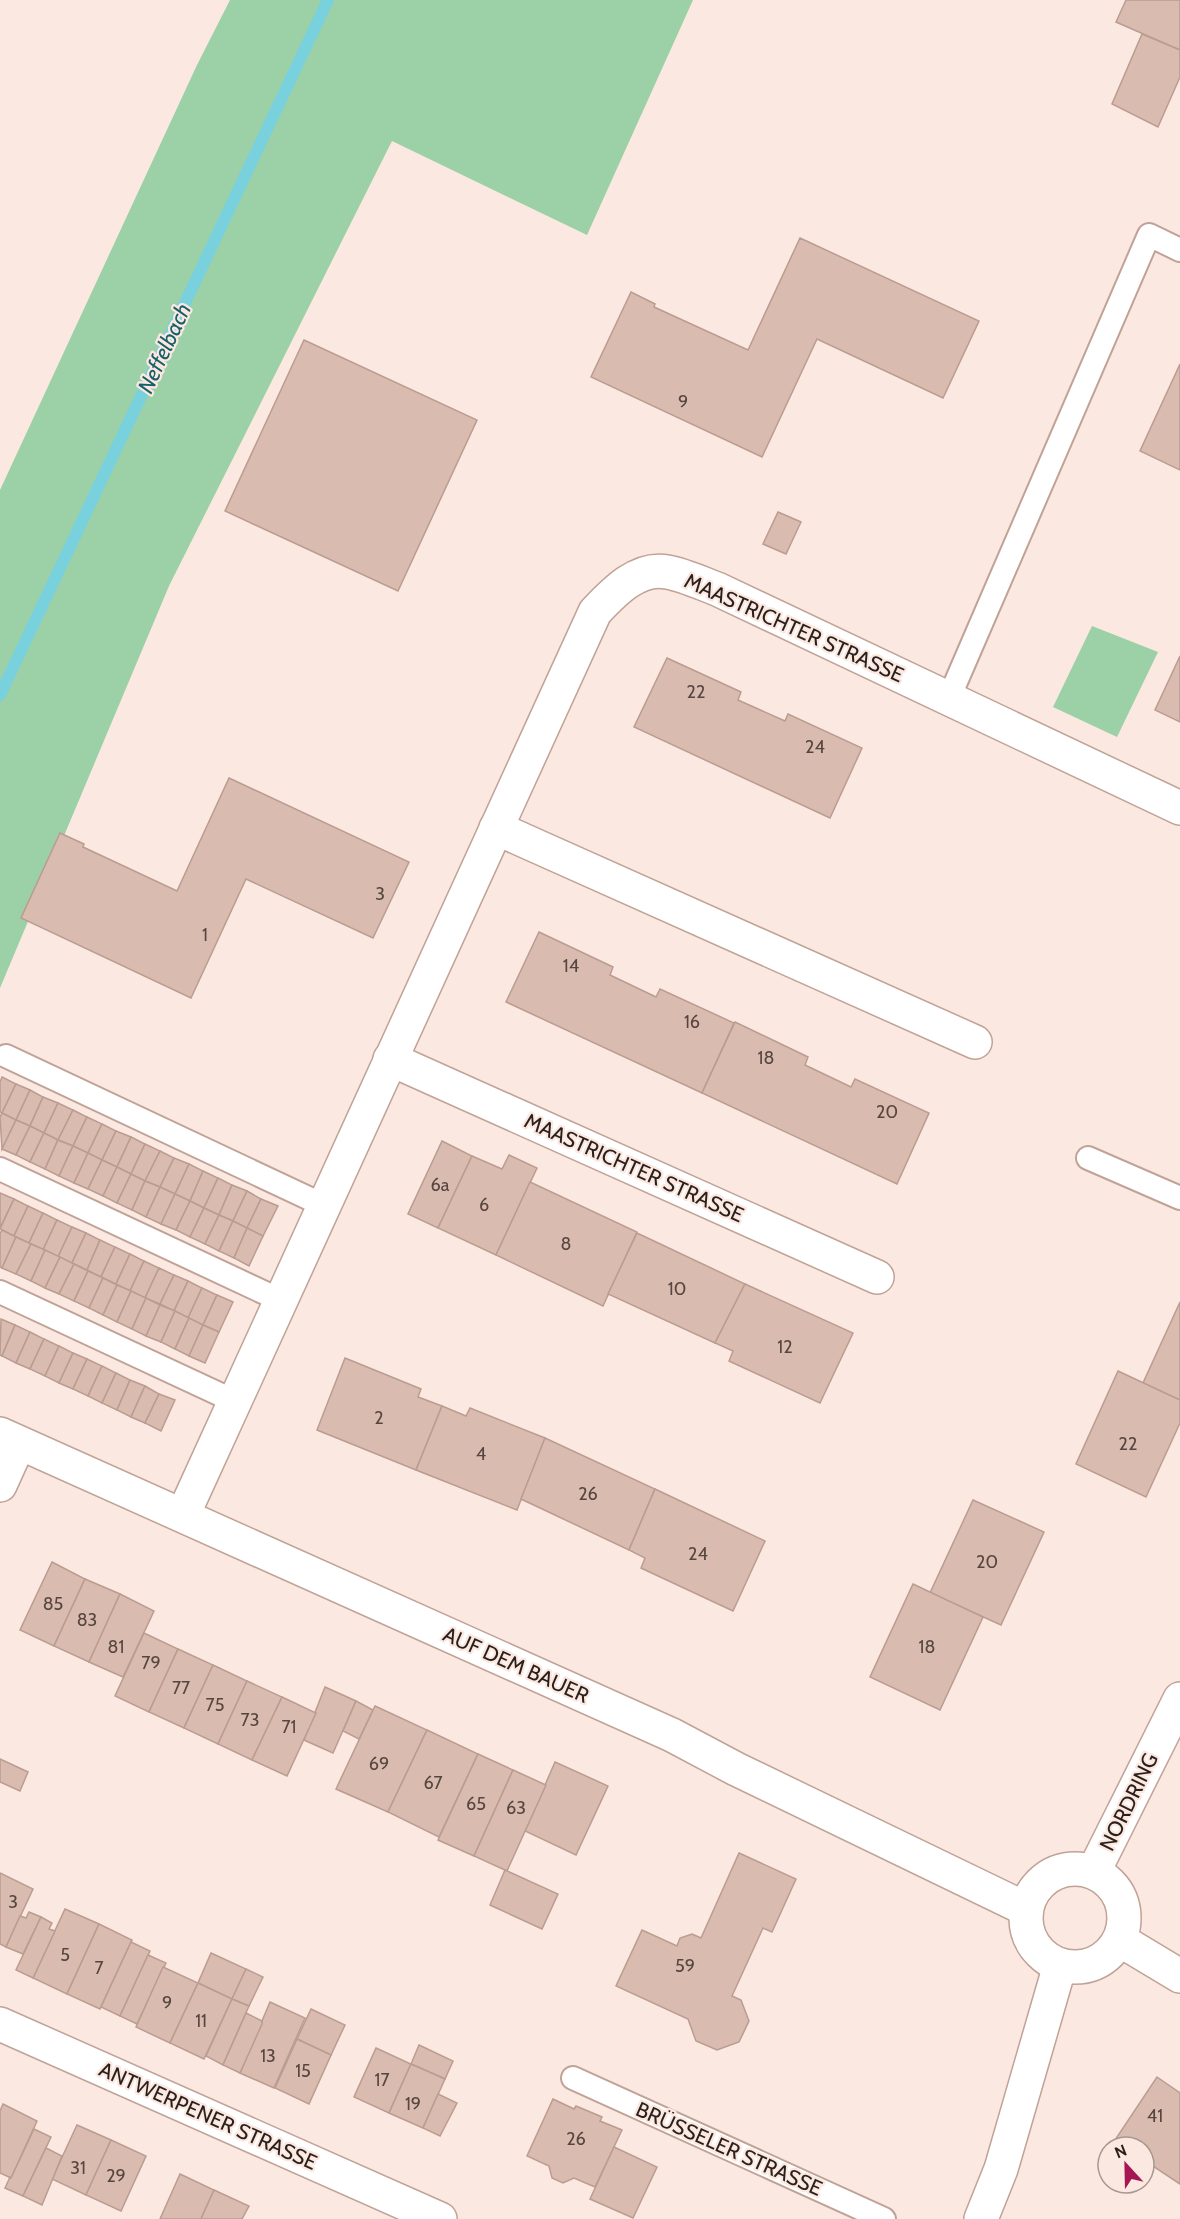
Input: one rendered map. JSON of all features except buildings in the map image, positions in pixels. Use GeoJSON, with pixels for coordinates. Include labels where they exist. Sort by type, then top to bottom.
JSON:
{"type":"FeatureCollection","features":[{"type":"Feature","properties":{"kind":"street","name":"MAASTRICHTER STRASSE"},"geometry":{"type":"LineString","coordinates":[[183,1515],[596,612],[618,588],[643,574],[665,571],[717,589],[1180,808]]}},
{"type":"Feature","properties":{"kind":"street"},"geometry":{"type":"LineString","coordinates":[[496,828],[975,1042]]}},
{"type":"Feature","properties":{"kind":"street","name":"MAASTRICHTER STRASSE"},"geometry":{"type":"LineString","coordinates":[[390,1059],[878,1277]]}},
{"type":"Feature","properties":{"kind":"street"},"geometry":{"type":"LineString","coordinates":[[0,1485],[9,1438]]}},
{"type":"Feature","properties":{"kind":"street","name":"AUF DEM BAUER"},"geometry":{"type":"LineString","coordinates":[[9,1438],[672,1735],[736,1769],[1026,1909]]}},
{"type":"Feature","properties":{"kind":"street","name":"NORDRING"},"geometry":{"type":"LineString","coordinates":[[1094,1871],[1180,1700]]}},
{"type":"Feature","properties":{"kind":"street"},"geometry":{"type":"LineString","coordinates":[[1077,1868],[1094,1871],[1111,1883],[1122,1900],[1125,1920],[1120,1940],[1109,1954],[1095,1964],[1077,1967],[1060,1965],[1044,1957],[1032,1943],[1026,1927],[1026,1909],[1032,1892],[1044,1879],[1059,1871],[1077,1868]]}},
{"type":"Feature","properties":{"kind":"street"},"geometry":{"type":"LineString","coordinates":[[1120,1940],[1180,1976]]}},
{"type":"Feature","properties":{"kind":"street"},"geometry":{"type":"LineString","coordinates":[[981,2219],[1001,2169],[1060,1965]]}},
{"type":"Feature","properties":{"kind":"street","name":"ANTWERPENER STRASSE"},"geometry":{"type":"LineString","coordinates":[[0,2024],[428,2213]]}},
{"type":"Feature","properties":{"kind":"lane"},"geometry":{"type":"LineString","coordinates":[[949,698],[1149,235],[1180,250]]}},
{"type":"Feature","properties":{"kind":"lane"},"geometry":{"type":"LineString","coordinates":[[6,1056],[323,1205]]}},
{"type":"Feature","properties":{"kind":"lane"},"geometry":{"type":"LineString","coordinates":[[1088,1158],[1180,1198]]}},
{"type":"Feature","properties":{"kind":"lane"},"geometry":{"type":"LineString","coordinates":[[0,1169],[280,1300]]}},
{"type":"Feature","properties":{"kind":"lane"},"geometry":{"type":"LineString","coordinates":[[0,1292],[234,1401]]}},
{"type":"Feature","properties":{"kind":"lane","name":"BRÜSSELER STRASSE"},"geometry":{"type":"LineString","coordinates":[[573,2078],[884,2219]]}},
{"type":"Feature","properties":{"kind":"green space"},"geometry":{"type":"Polygon","coordinates":[[[230,0],[693,0],[587,235],[392,141],[169,586],[0,988],[0,490],[197,65],[230,0]]]}},
{"type":"Feature","properties":{"kind":"green space"},"geometry":{"type":"Polygon","coordinates":[[[1092,626],[1158,652],[1117,737],[1053,707],[1092,626]]]}},
{"type":"Feature","properties":{"kind":"waterway","name":"Neffelbach"},"geometry":{"type":"LineString","coordinates":[[0,695],[328,0]]}}]}
